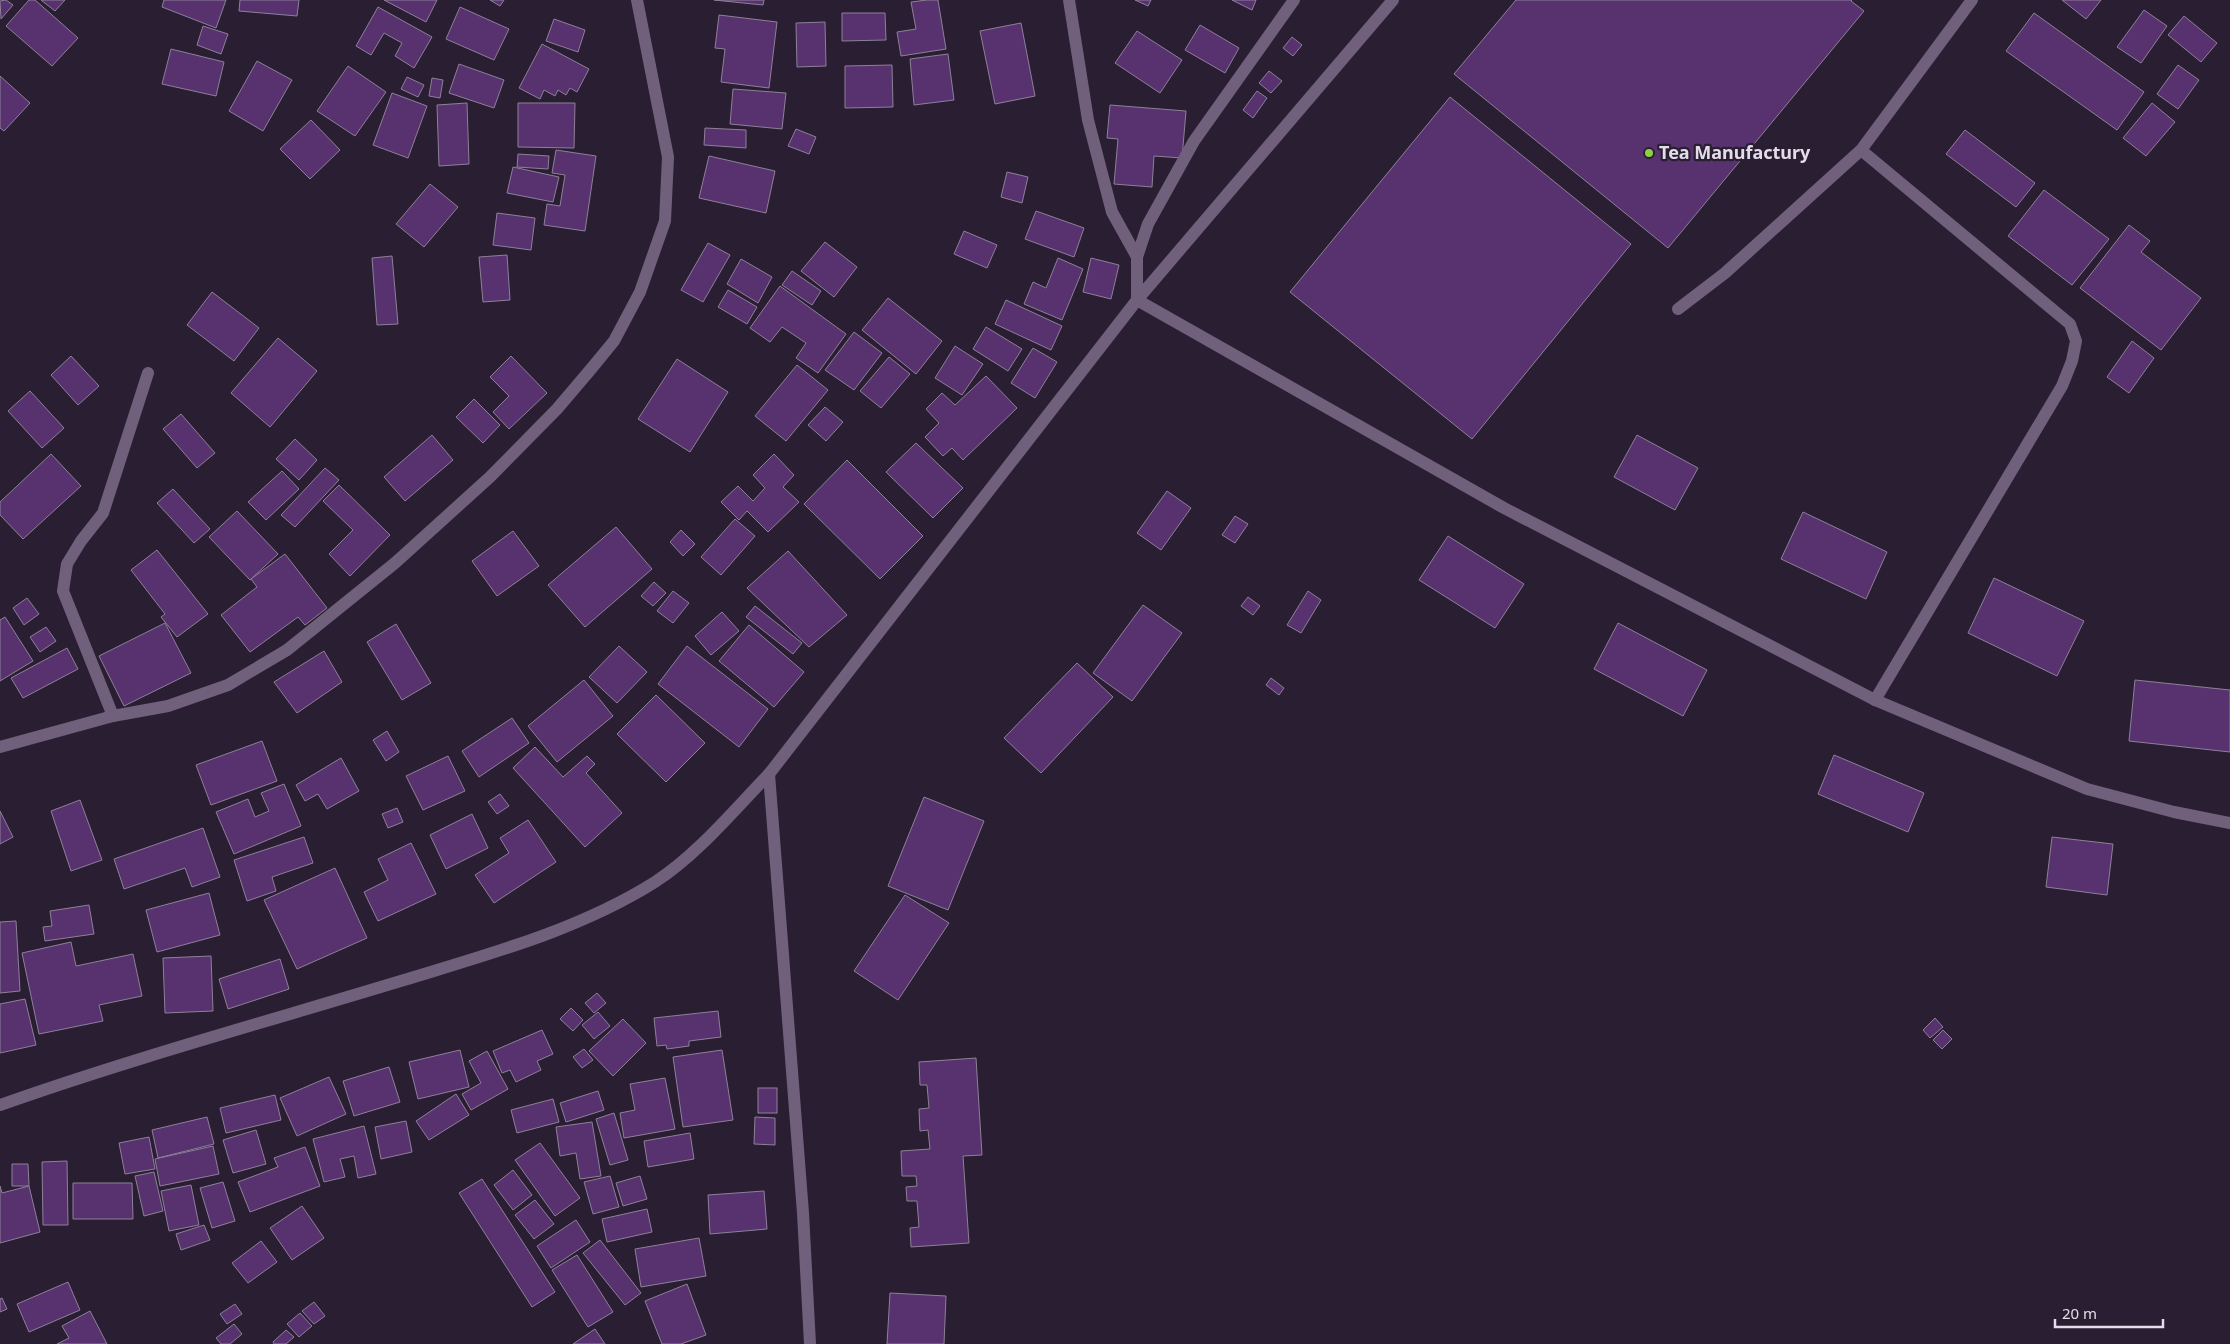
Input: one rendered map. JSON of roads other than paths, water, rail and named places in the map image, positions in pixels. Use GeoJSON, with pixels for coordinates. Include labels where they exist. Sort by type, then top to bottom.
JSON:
{"type":"FeatureCollection","features":[{"type":"Feature","properties":{"kind":"street"},"geometry":{"type":"LineString","coordinates":[[0,747],[113,716],[168,706],[228,685],[287,650],[395,563],[490,477],[557,409],[614,341],[640,292],[666,221],[668,157],[637,0]]}},
{"type":"Feature","properties":{"kind":"street"},"geometry":{"type":"LineString","coordinates":[[1069,0],[1088,120],[1112,212],[1137,257]]}},
{"type":"Feature","properties":{"kind":"street"},"geometry":{"type":"LineString","coordinates":[[1137,300],[1137,257],[1148,224],[1194,141],[1294,0]]}},
{"type":"Feature","properties":{"kind":"street"},"geometry":{"type":"LineString","coordinates":[[0,1105],[84,1075],[476,958],[541,936],[609,908],[656,881],[701,844],[769,774],[1137,300],[1393,0]]}},
{"type":"Feature","properties":{"kind":"street"},"geometry":{"type":"LineString","coordinates":[[1678,309],[1725,273],[1861,150],[1972,0]]}},
{"type":"Feature","properties":{"kind":"street"},"geometry":{"type":"LineString","coordinates":[[1861,150],[2070,324],[2076,341],[2072,361],[2062,386],[1875,700]]}},
{"type":"Feature","properties":{"kind":"street"},"geometry":{"type":"LineString","coordinates":[[1137,300],[1504,508],[1875,700],[2086,789],[2174,812],[2230,823]]}},
{"type":"Feature","properties":{"kind":"street"},"geometry":{"type":"LineString","coordinates":[[113,716],[63,591],[67,564],[103,513],[148,372]]}},
{"type":"Feature","properties":{"kind":"street"},"geometry":{"type":"LineString","coordinates":[[769,774],[803,1213],[810,1344]]}},
{"type":"Feature","properties":{"kind":"place","name":"Tea Manufactury"},"geometry":{"type":"Point","coordinates":[1649,153]}}]}
